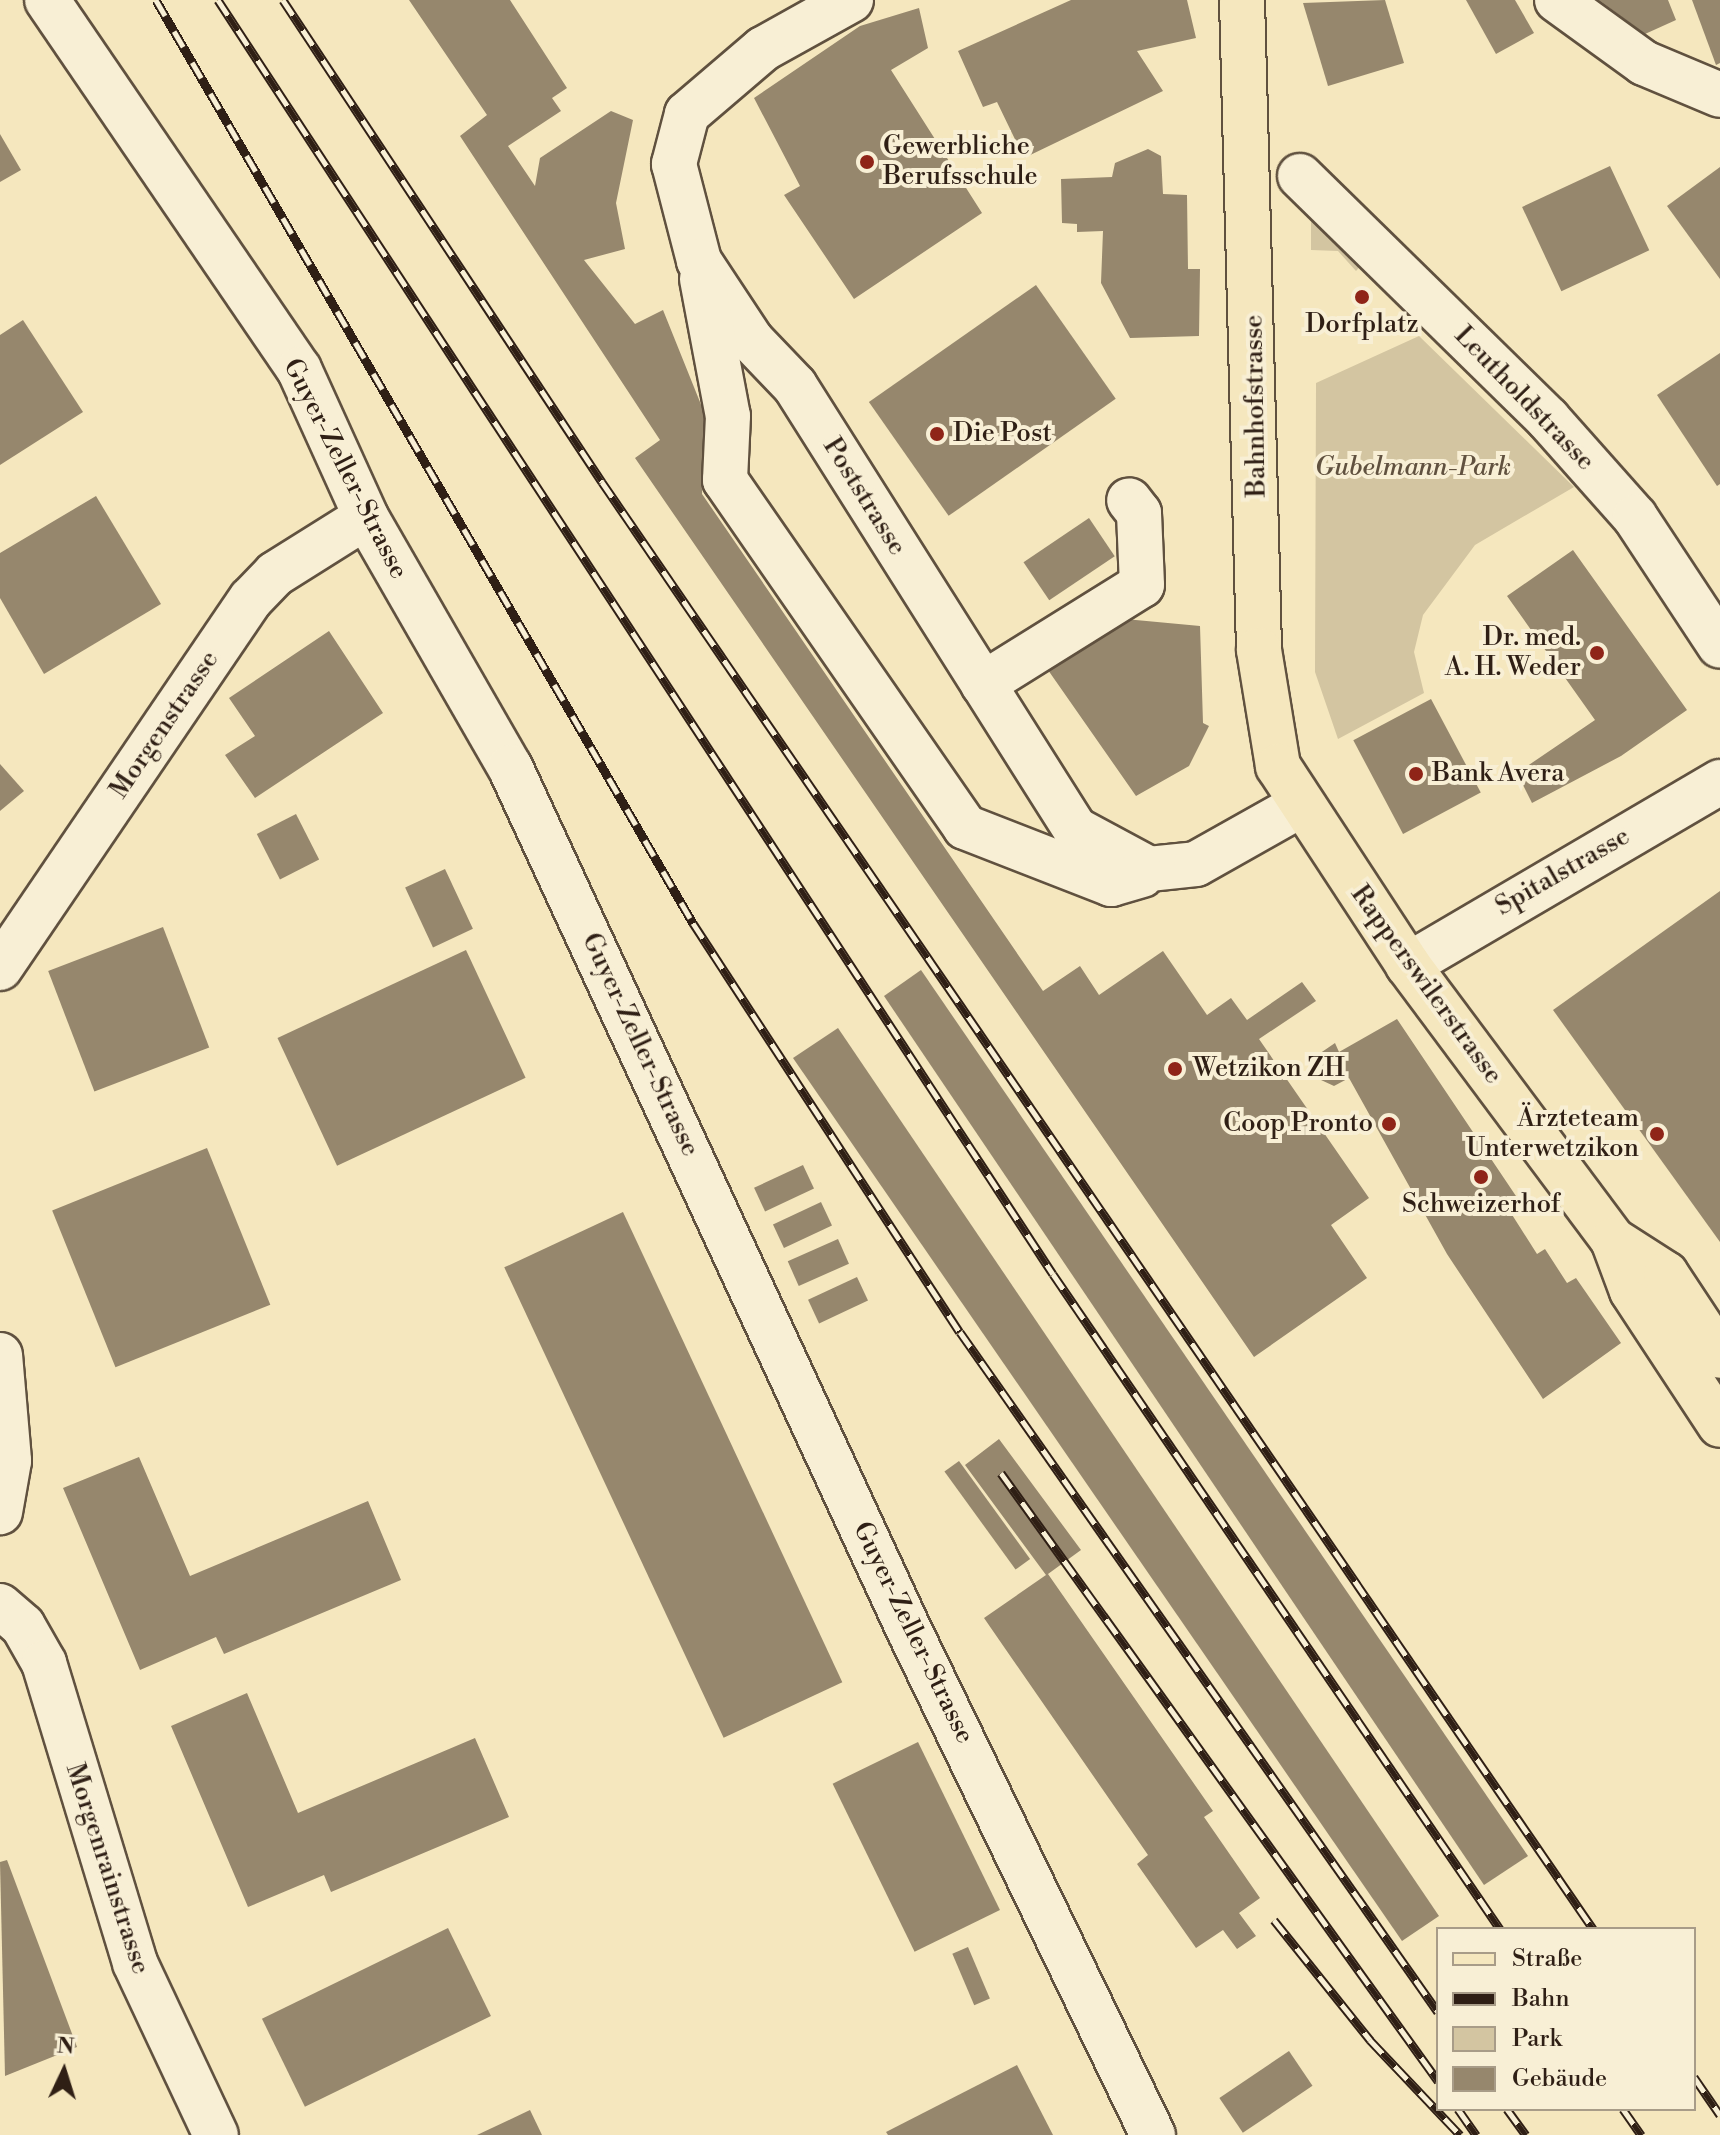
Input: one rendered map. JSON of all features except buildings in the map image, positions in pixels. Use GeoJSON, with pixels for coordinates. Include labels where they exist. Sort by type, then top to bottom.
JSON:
{"type":"FeatureCollection","features":[{"type":"Feature","properties":{"kind":"main road","name":"Bahnhofstrasse"},"geometry":{"type":"LineString","coordinates":[[1242,0],[1262,699],[1278,766],[1299,806]]}},
{"type":"Feature","properties":{"kind":"main road","name":"Rapperswilerstrasse"},"geometry":{"type":"LineString","coordinates":[[1299,806],[1408,965],[1613,1240],[1632,1291],[1720,1425]]}},
{"type":"Feature","properties":{"kind":"main road","name":"Rapperswilerstrasse"},"geometry":{"type":"LineString","coordinates":[[1613,1240],[1666,1274],[1720,1356]]}},
{"type":"Feature","properties":{"kind":"street","name":"Guyer-Zeller-Strasse"},"geometry":{"type":"LineString","coordinates":[[47,0],[299,369],[366,517],[510,767],[909,1630],[1153,2135]]}},
{"type":"Feature","properties":{"kind":"street","name":"Poststrasse"},"geometry":{"type":"LineString","coordinates":[[851,0],[763,49],[687,114],[674,164],[699,261],[752,341],[795,386],[1075,829],[1149,869]]}},
{"type":"Feature","properties":{"kind":"street"},"geometry":{"type":"LineString","coordinates":[[1557,0],[1644,63],[1720,95]]}},
{"type":"Feature","properties":{"kind":"street","name":"Leutholdstrasse"},"geometry":{"type":"LineString","coordinates":[[1300,176],[1548,419],[1635,517],[1720,646]]}},
{"type":"Feature","properties":{"kind":"street"},"geometry":{"type":"LineString","coordinates":[[699,261],[728,416],[725,480],[965,827],[1111,884],[1149,869],[1196,864],[1299,806]]}},
{"type":"Feature","properties":{"kind":"street"},"geometry":{"type":"LineString","coordinates":[[983,684],[1142,585],[1139,513],[1129,500]]}},
{"type":"Feature","properties":{"kind":"street","name":"Morgenstrasse"},"geometry":{"type":"LineString","coordinates":[[0,968],[251,599],[275,574],[366,517]]}},
{"type":"Feature","properties":{"kind":"street","name":"Spitalstrasse"},"geometry":{"type":"LineString","coordinates":[[1408,965],[1720,782]]}},
{"type":"Feature","properties":{"kind":"street"},"geometry":{"type":"LineString","coordinates":[[0,1355],[9,1461],[0,1512]]}},
{"type":"Feature","properties":{"kind":"street","name":"Morgenrainstrasse"},"geometry":{"type":"LineString","coordinates":[[0,1606],[23,1626],[44,1663],[135,1963],[216,2135]]}},
{"type":"Feature","properties":{"kind":"green space"},"geometry":{"type":"Polygon","coordinates":[[[1311,201],[1365,261],[1356,271],[1338,251],[1311,250],[1311,201]]]}},
{"type":"Feature","properties":{"kind":"green space","name":"Gubelmann-Park"},"geometry":{"type":"Polygon","coordinates":[[[1419,336],[1574,487],[1475,545],[1423,615],[1414,652],[1424,693],[1338,739],[1315,672],[1316,383],[1419,336]]]}},
{"type":"Feature","properties":{"kind":"railway"},"geometry":{"type":"LineString","coordinates":[[156,0],[693,923],[960,1332],[1436,2009]]}},
{"type":"Feature","properties":{"kind":"railway"},"geometry":{"type":"LineString","coordinates":[[218,0],[1053,1274],[1499,1927]]}},
{"type":"Feature","properties":{"kind":"railway"},"geometry":{"type":"LineString","coordinates":[[283,0],[602,482],[1592,1927]]}},
{"type":"Feature","properties":{"kind":"railway"},"geometry":{"type":"LineString","coordinates":[[1001,1473],[1436,2078]]}},
{"type":"Feature","properties":{"kind":"railway"},"geometry":{"type":"LineString","coordinates":[[1274,1920],[1370,2040],[1436,2110]]}},
{"type":"Feature","properties":{"kind":"railway"},"geometry":{"type":"LineString","coordinates":[[1696,2080],[1720,2115]]}},
{"type":"Feature","properties":{"kind":"railway"},"geometry":{"type":"LineString","coordinates":[[1437,2111],[1460,2135]]}},
{"type":"Feature","properties":{"kind":"railway"},"geometry":{"type":"LineString","coordinates":[[1459,2111],[1476,2135]]}},
{"type":"Feature","properties":{"kind":"railway"},"geometry":{"type":"LineString","coordinates":[[1508,2111],[1526,2135]]}},
{"type":"Feature","properties":{"kind":"railway"},"geometry":{"type":"LineString","coordinates":[[1624,2111],[1641,2135]]}},
{"type":"Feature","properties":{"kind":"place","name":"Gewerbliche Berufsschule"},"geometry":{"type":"Point","coordinates":[867,162]}},
{"type":"Feature","properties":{"kind":"place","name":"Dorfplatz"},"geometry":{"type":"Point","coordinates":[1362,297]}},
{"type":"Feature","properties":{"kind":"place","name":"Die Post"},"geometry":{"type":"Point","coordinates":[937,434]}},
{"type":"Feature","properties":{"kind":"place","name":"Dr. med. A. H. Weder"},"geometry":{"type":"Point","coordinates":[1597,653]}},
{"type":"Feature","properties":{"kind":"place","name":"Bank Avera"},"geometry":{"type":"Point","coordinates":[1416,774]}},
{"type":"Feature","properties":{"kind":"place","name":"Wetzikon ZH"},"geometry":{"type":"Point","coordinates":[1175,1069]}},
{"type":"Feature","properties":{"kind":"place","name":"Coop Pronto"},"geometry":{"type":"Point","coordinates":[1389,1124]}},
{"type":"Feature","properties":{"kind":"place","name":"Ärzteteam Unterwetzikon"},"geometry":{"type":"Point","coordinates":[1657,1134]}},
{"type":"Feature","properties":{"kind":"place","name":"Schweizerhof"},"geometry":{"type":"Point","coordinates":[1481,1177]}}]}
